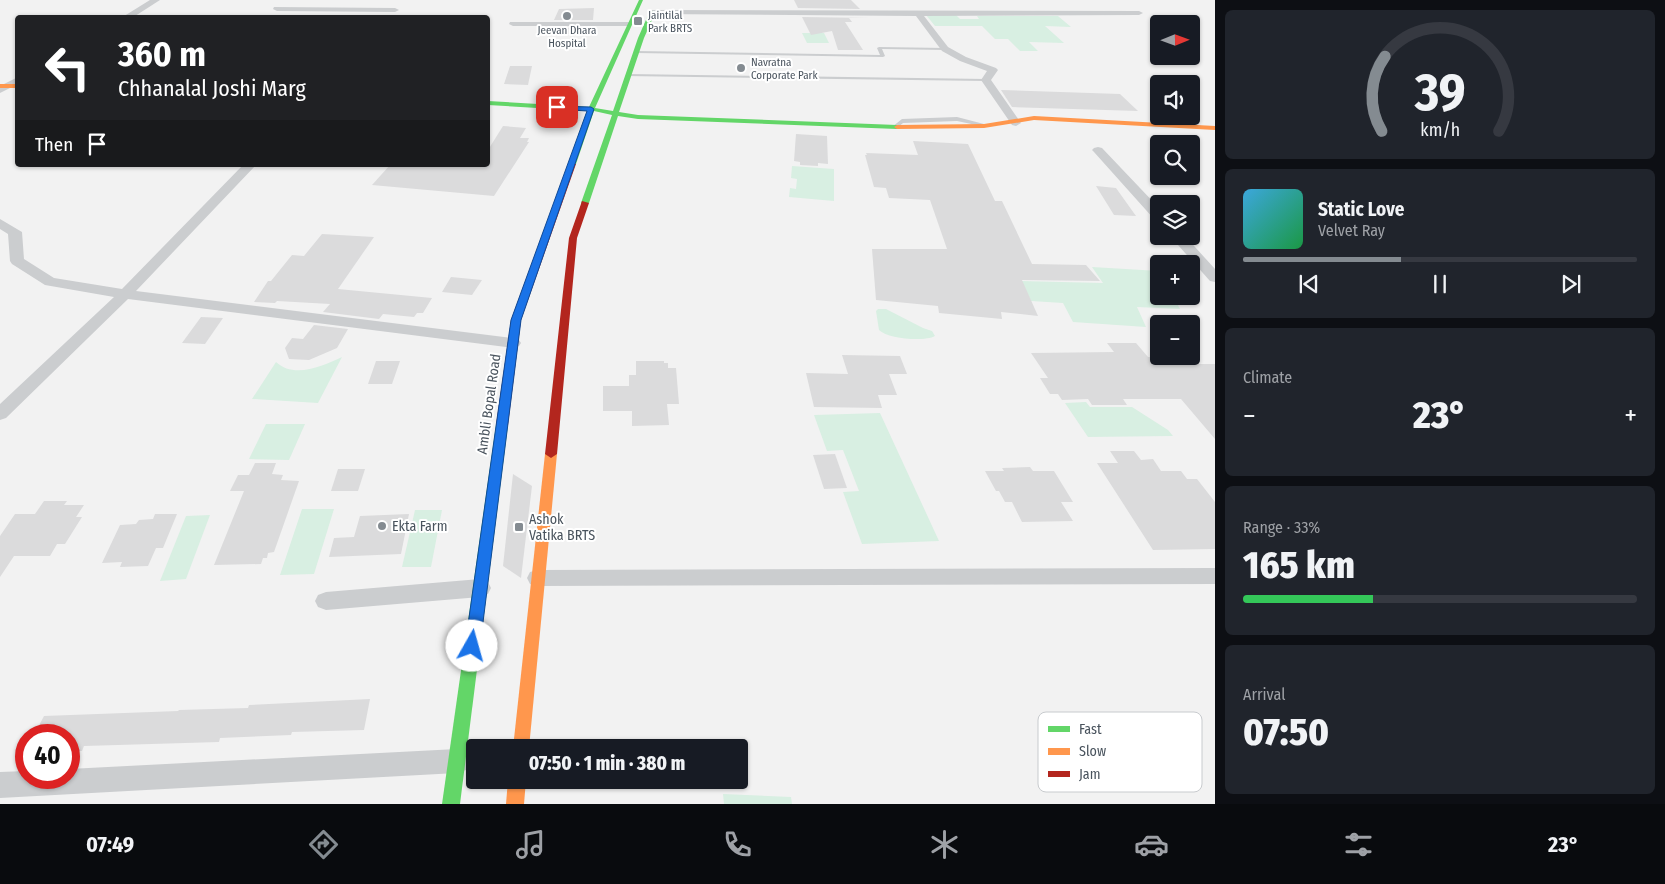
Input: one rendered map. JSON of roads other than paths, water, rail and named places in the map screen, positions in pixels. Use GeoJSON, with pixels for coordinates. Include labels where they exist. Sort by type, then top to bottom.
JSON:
{"type":"FeatureCollection","features":[{"type":"Feature","properties":{"kind":"street"},"geometry":{"type":"LineString","coordinates":[[130,15],[156,0]]}},
{"type":"Feature","properties":{"kind":"street","name":"Ambli Bopal Road"},"geometry":{"type":"LineString","coordinates":[[451,804],[516,320],[593,106],[641,0]]}},
{"type":"Feature","properties":{"kind":"street"},"geometry":{"type":"LineString","coordinates":[[522,739],[573,238],[636,52],[658,0]]}},
{"type":"Feature","properties":{"kind":"street"},"geometry":{"type":"LineString","coordinates":[[277,9],[398,8],[391,15]]}},
{"type":"Feature","properties":{"kind":"street"},"geometry":{"type":"LineString","coordinates":[[652,12],[786,9],[918,14],[1139,13]]}},
{"type":"Feature","properties":{"kind":"street"},"geometry":{"type":"LineString","coordinates":[[918,14],[944,49],[993,70],[986,80],[1018,123]]}},
{"type":"Feature","properties":{"kind":"street"},"geometry":{"type":"LineString","coordinates":[[513,24],[630,24]]}},
{"type":"Feature","properties":{"kind":"street"},"geometry":{"type":"LineString","coordinates":[[490,97],[593,106],[638,117],[895,127],[1018,123],[1215,135]]}},
{"type":"Feature","properties":{"kind":"street"},"geometry":{"type":"LineString","coordinates":[[490,104],[593,106]]}},
{"type":"Feature","properties":{"kind":"street"},"geometry":{"type":"LineString","coordinates":[[1018,123],[1034,118],[1215,128]]}},
{"type":"Feature","properties":{"kind":"street"},"geometry":{"type":"LineString","coordinates":[[1098,150],[1150,206]]}},
{"type":"Feature","properties":{"kind":"street"},"geometry":{"type":"LineString","coordinates":[[0,414],[124,294],[248,167]]}},
{"type":"Feature","properties":{"kind":"street"},"geometry":{"type":"LineString","coordinates":[[0,222],[15,232],[17,261],[50,282],[124,294],[513,343]]}},
{"type":"Feature","properties":{"kind":"street"},"geometry":{"type":"LineString","coordinates":[[1185,245],[1215,278]]}},
{"type":"Feature","properties":{"kind":"street"},"geometry":{"type":"LineString","coordinates":[[538,578],[1215,576]]}},
{"type":"Feature","properties":{"kind":"street"},"geometry":{"type":"LineString","coordinates":[[326,601],[480,588]]}},
{"type":"Feature","properties":{"kind":"street"},"geometry":{"type":"LineString","coordinates":[[0,786],[457,761]]}},
{"type":"Feature","properties":{"kind":"street"},"geometry":{"type":"LineString","coordinates":[[515,804],[516,789]]}},
{"type":"Feature","properties":{"kind":"lane"},"geometry":{"type":"LineString","coordinates":[[636,52],[883,56],[879,48],[944,49]]}},
{"type":"Feature","properties":{"kind":"lane"},"geometry":{"type":"LineString","coordinates":[[628,75],[986,80]]}},
{"type":"Feature","properties":{"kind":"place","name":"Jeevan Dhara Hospital"},"geometry":{"type":"Point","coordinates":[567,16]}},
{"type":"Feature","properties":{"kind":"place","name":"Jaintilal Park BRTS"},"geometry":{"type":"Point","coordinates":[638,21]}},
{"type":"Feature","properties":{"kind":"place","name":"Navratna Corporate Park"},"geometry":{"type":"Point","coordinates":[741,68]}},
{"type":"Feature","properties":{"kind":"place","name":"Ekta Farm"},"geometry":{"type":"Point","coordinates":[382,526]}},
{"type":"Feature","properties":{"kind":"place","name":"Ashok Vatika BRTS"},"geometry":{"type":"Point","coordinates":[519,527]}}]}
